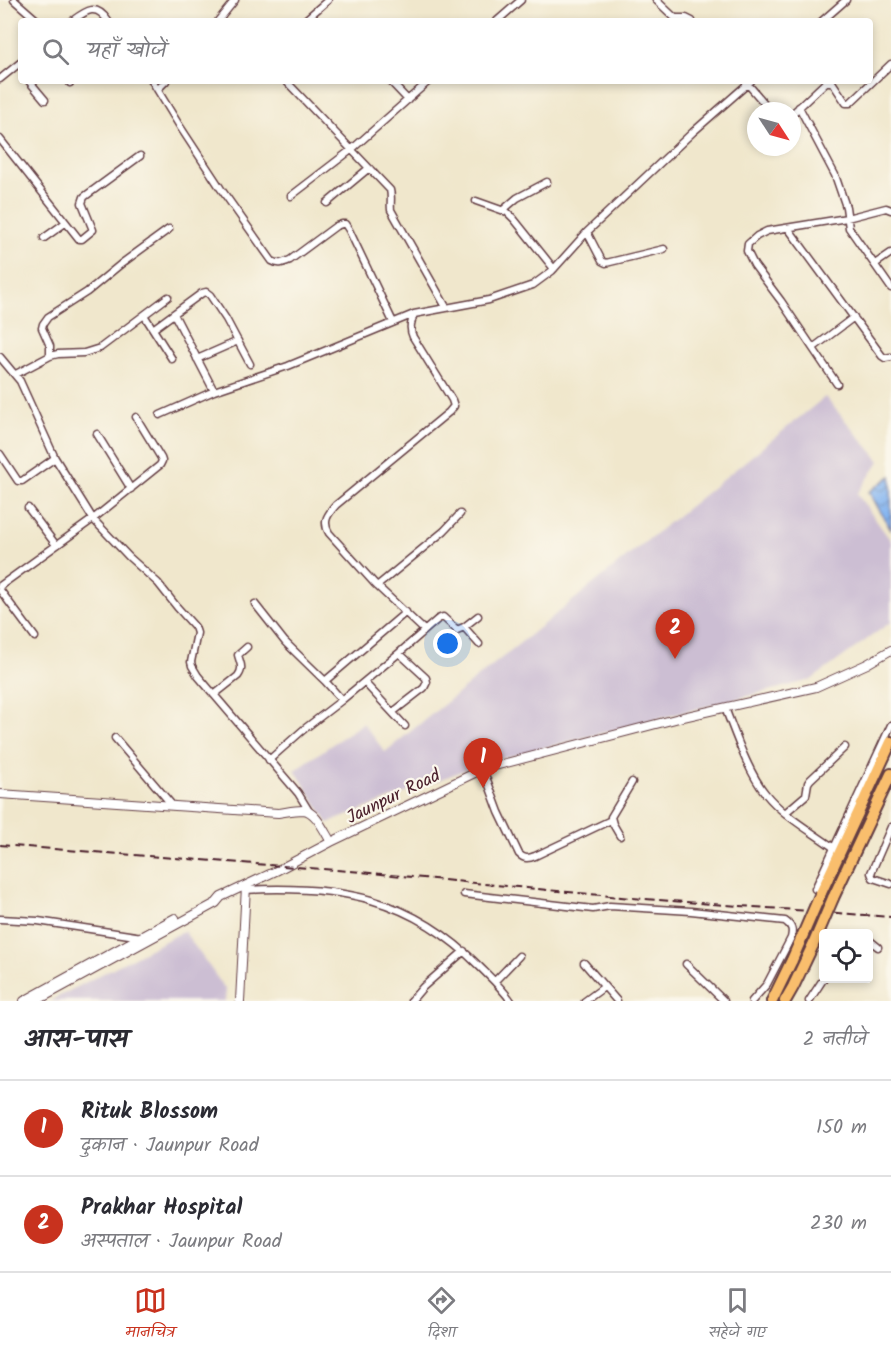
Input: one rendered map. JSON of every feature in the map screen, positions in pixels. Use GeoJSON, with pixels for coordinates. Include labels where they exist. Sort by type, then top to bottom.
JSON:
{"type":"FeatureCollection","features":[{"type":"Feature","properties":{"kind":"highway"},"geometry":{"type":"LineString","coordinates":[[772,1001],[792,960],[818,891],[891,742]]}},
{"type":"Feature","properties":{"kind":"highway"},"geometry":{"type":"LineString","coordinates":[[785,1001],[891,774]]}},
{"type":"Feature","properties":{"kind":"street"},"geometry":{"type":"LineString","coordinates":[[14,0],[35,18]]}},
{"type":"Feature","properties":{"kind":"street"},"geometry":{"type":"LineString","coordinates":[[220,18],[235,0]]}},
{"type":"Feature","properties":{"kind":"street"},"geometry":{"type":"LineString","coordinates":[[307,18],[328,0]]}},
{"type":"Feature","properties":{"kind":"street"},"geometry":{"type":"LineString","coordinates":[[500,18],[521,0]]}},
{"type":"Feature","properties":{"kind":"street"},"geometry":{"type":"LineString","coordinates":[[656,0],[675,18]]}},
{"type":"Feature","properties":{"kind":"street"},"geometry":{"type":"LineString","coordinates":[[825,18],[846,0]]}},
{"type":"Feature","properties":{"kind":"street"},"geometry":{"type":"LineString","coordinates":[[76,18],[90,10],[96,10],[106,18]]}},
{"type":"Feature","properties":{"kind":"street"},"geometry":{"type":"LineString","coordinates":[[0,78],[18,64]]}},
{"type":"Feature","properties":{"kind":"street"},"geometry":{"type":"LineString","coordinates":[[873,81],[891,64]]}},
{"type":"Feature","properties":{"kind":"street"},"geometry":{"type":"LineString","coordinates":[[32,84],[45,100]]}},
{"type":"Feature","properties":{"kind":"street"},"geometry":{"type":"LineString","coordinates":[[154,84],[215,180],[272,261],[283,264],[336,226],[345,224],[393,322]]}},
{"type":"Feature","properties":{"kind":"street"},"geometry":{"type":"LineString","coordinates":[[158,89],[163,84]]}},
{"type":"Feature","properties":{"kind":"street"},"geometry":{"type":"LineString","coordinates":[[289,84],[390,190],[392,210],[446,307]]}},
{"type":"Feature","properties":{"kind":"street"},"geometry":{"type":"LineString","coordinates":[[393,84],[408,100]]}},
{"type":"Feature","properties":{"kind":"street"},"geometry":{"type":"LineString","coordinates":[[291,196],[351,150],[426,84]]}},
{"type":"Feature","properties":{"kind":"street"},"geometry":{"type":"LineString","coordinates":[[160,415],[214,391],[288,366],[414,314],[489,300],[533,285],[554,269],[587,232],[746,84]]}},
{"type":"Feature","properties":{"kind":"street"},"geometry":{"type":"LineString","coordinates":[[750,84],[764,102]]}},
{"type":"Feature","properties":{"kind":"street"},"geometry":{"type":"LineString","coordinates":[[801,105],[824,84]]}},
{"type":"Feature","properties":{"kind":"street"},"geometry":{"type":"LineString","coordinates":[[833,84],[846,104],[870,84]]}},
{"type":"Feature","properties":{"kind":"street"},"geometry":{"type":"LineString","coordinates":[[801,111],[835,175],[846,207],[849,228],[891,286]]}},
{"type":"Feature","properties":{"kind":"street"},"geometry":{"type":"LineString","coordinates":[[0,139],[79,239],[92,232],[93,227],[82,203],[84,197],[140,156]]}},
{"type":"Feature","properties":{"kind":"street"},"geometry":{"type":"LineString","coordinates":[[327,203],[369,168]]}},
{"type":"Feature","properties":{"kind":"street"},"geometry":{"type":"LineString","coordinates":[[503,210],[517,198],[547,182]]}},
{"type":"Feature","properties":{"kind":"street"},"geometry":{"type":"LineString","coordinates":[[476,201],[503,210],[514,219],[554,269]]}},
{"type":"Feature","properties":{"kind":"street"},"geometry":{"type":"LineString","coordinates":[[837,384],[754,265],[747,252],[748,244],[767,231],[847,218],[886,208],[891,210]]}},
{"type":"Feature","properties":{"kind":"street"},"geometry":{"type":"LineString","coordinates":[[44,238],[65,223]]}},
{"type":"Feature","properties":{"kind":"street"},"geometry":{"type":"LineString","coordinates":[[788,228],[882,356],[891,357]]}},
{"type":"Feature","properties":{"kind":"street"},"geometry":{"type":"LineString","coordinates":[[51,356],[50,346],[42,328],[45,320],[87,292],[170,229]]}},
{"type":"Feature","properties":{"kind":"street"},"geometry":{"type":"LineString","coordinates":[[587,232],[602,261],[606,263],[664,249]]}},
{"type":"Feature","properties":{"kind":"street"},"geometry":{"type":"LineString","coordinates":[[875,264],[891,253]]}},
{"type":"Feature","properties":{"kind":"street"},"geometry":{"type":"LineString","coordinates":[[153,329],[206,292],[226,319],[250,364]]}},
{"type":"Feature","properties":{"kind":"street"},"geometry":{"type":"LineString","coordinates":[[16,374],[51,356],[100,348],[168,297]]}},
{"type":"Feature","properties":{"kind":"street"},"geometry":{"type":"LineString","coordinates":[[174,314],[214,391]]}},
{"type":"Feature","properties":{"kind":"street"},"geometry":{"type":"LineString","coordinates":[[414,314],[410,330],[454,406],[336,505],[326,519],[325,526],[377,586],[424,630]]}},
{"type":"Feature","properties":{"kind":"street"},"geometry":{"type":"LineString","coordinates":[[144,315],[172,359]]}},
{"type":"Feature","properties":{"kind":"street"},"geometry":{"type":"LineString","coordinates":[[813,348],[854,317]]}},
{"type":"Feature","properties":{"kind":"street"},"geometry":{"type":"LineString","coordinates":[[197,359],[238,341]]}},
{"type":"Feature","properties":{"kind":"street"},"geometry":{"type":"LineString","coordinates":[[0,357],[16,374],[55,458],[93,519],[129,557],[158,583],[195,627],[197,633],[191,662],[198,676],[298,793],[331,842]]}},
{"type":"Feature","properties":{"kind":"street"},"geometry":{"type":"LineString","coordinates":[[35,637],[0,588],[93,519],[160,465],[162,461],[136,417]]}},
{"type":"Feature","properties":{"kind":"street"},"geometry":{"type":"LineString","coordinates":[[97,434],[131,489]]}},
{"type":"Feature","properties":{"kind":"street"},"geometry":{"type":"LineString","coordinates":[[0,454],[18,481],[22,481],[55,458]]}},
{"type":"Feature","properties":{"kind":"street"},"geometry":{"type":"LineString","coordinates":[[28,508],[56,545]]}},
{"type":"Feature","properties":{"kind":"street"},"geometry":{"type":"LineString","coordinates":[[377,586],[444,531],[460,514]]}},
{"type":"Feature","properties":{"kind":"street"},"geometry":{"type":"LineString","coordinates":[[255,604],[285,642],[342,700]]}},
{"type":"Feature","properties":{"kind":"street"},"geometry":{"type":"LineString","coordinates":[[325,681],[406,612]]}},
{"type":"Feature","properties":{"kind":"street"},"geometry":{"type":"LineString","coordinates":[[269,760],[441,617],[458,630],[478,616]]}},
{"type":"Feature","properties":{"kind":"street"},"geometry":{"type":"LineString","coordinates":[[464,627],[479,644]]}},
{"type":"Feature","properties":{"kind":"street"},"geometry":{"type":"LineString","coordinates":[[214,695],[241,672],[242,666],[238,655],[247,647]]}},
{"type":"Feature","properties":{"kind":"street","name":"Jaunpur Road"},"geometry":{"type":"LineString","coordinates":[[36,1001],[216,903],[221,897],[245,888],[331,842],[483,769],[683,717],[816,687],[867,664],[891,650]]}},
{"type":"Feature","properties":{"kind":"street"},"geometry":{"type":"LineString","coordinates":[[393,712],[424,688],[428,682],[399,653]]}},
{"type":"Feature","properties":{"kind":"street"},"geometry":{"type":"LineString","coordinates":[[364,682],[405,726]]}},
{"type":"Feature","properties":{"kind":"street"},"geometry":{"type":"LineString","coordinates":[[725,708],[754,777],[765,793],[785,813],[834,848]]}},
{"type":"Feature","properties":{"kind":"street"},"geometry":{"type":"LineString","coordinates":[[818,891],[834,848],[891,724]]}},
{"type":"Feature","properties":{"kind":"street"},"geometry":{"type":"LineString","coordinates":[[115,738],[172,805]]}},
{"type":"Feature","properties":{"kind":"street"},"geometry":{"type":"LineString","coordinates":[[785,813],[806,795],[810,780],[845,747]]}},
{"type":"Feature","properties":{"kind":"street"},"geometry":{"type":"LineString","coordinates":[[483,769],[499,812],[519,854],[528,859],[611,820],[632,782]]}},
{"type":"Feature","properties":{"kind":"street"},"geometry":{"type":"LineString","coordinates":[[0,794],[278,813],[309,811]]}},
{"type":"Feature","properties":{"kind":"street"},"geometry":{"type":"LineString","coordinates":[[611,820],[620,836]]}},
{"type":"Feature","properties":{"kind":"street"},"geometry":{"type":"LineString","coordinates":[[891,827],[871,873],[873,878],[891,884]]}},
{"type":"Feature","properties":{"kind":"street"},"geometry":{"type":"LineString","coordinates":[[240,1001],[245,888],[328,891],[374,900],[414,917],[437,931],[464,951],[495,981],[511,1001]]}},
{"type":"Feature","properties":{"kind":"street"},"geometry":{"type":"LineString","coordinates":[[464,894],[592,909],[610,906],[691,911],[785,921],[792,927],[791,938],[767,984],[752,1001]]}},
{"type":"Feature","properties":{"kind":"street"},"geometry":{"type":"LineString","coordinates":[[24,1001],[141,936],[213,898],[221,897]]}},
{"type":"Feature","properties":{"kind":"street"},"geometry":{"type":"LineString","coordinates":[[0,919],[38,921],[151,938]]}},
{"type":"Feature","properties":{"kind":"street"},"geometry":{"type":"LineString","coordinates":[[873,942],[878,946]]}},
{"type":"Feature","properties":{"kind":"street"},"geometry":{"type":"LineString","coordinates":[[411,1001],[423,987],[464,951]]}},
{"type":"Feature","properties":{"kind":"street"},"geometry":{"type":"LineString","coordinates":[[495,981],[519,956]]}},
{"type":"Feature","properties":{"kind":"street"},"geometry":{"type":"LineString","coordinates":[[584,963],[617,1001]]}},
{"type":"Feature","properties":{"kind":"street"},"geometry":{"type":"LineString","coordinates":[[686,964],[723,1001]]}},
{"type":"Feature","properties":{"kind":"street"},"geometry":{"type":"LineString","coordinates":[[810,1001],[821,983]]}},
{"type":"Feature","properties":{"kind":"street"},"geometry":{"type":"LineString","coordinates":[[585,1001],[604,987]]}},
{"type":"Feature","properties":{"kind":"shaded area"},"geometry":{"type":"Polygon","coordinates":[[[825,397],[880,461],[857,494],[891,541],[891,622],[811,680],[480,764],[328,823],[295,770],[363,723],[385,752],[825,397]]]}},
{"type":"Feature","properties":{"kind":"shaded area"},"geometry":{"type":"Polygon","coordinates":[[[184,931],[226,990],[225,1001],[50,1001],[184,931]]]}},
{"type":"Feature","properties":{"kind":"water"},"geometry":{"type":"Polygon","coordinates":[[[891,476],[891,530],[869,492],[891,476]]]}},
{"type":"Feature","properties":{"kind":"railway"},"geometry":{"type":"LineString","coordinates":[[0,845],[350,871],[631,898],[891,917]]}},
{"type":"Feature","properties":{"kind":"place","name":"Prakhar Hospital"},"geometry":{"type":"Point","coordinates":[675,659]}},
{"type":"Feature","properties":{"kind":"place","name":"Rituk Blossom"},"geometry":{"type":"Point","coordinates":[483,788]}}]}
